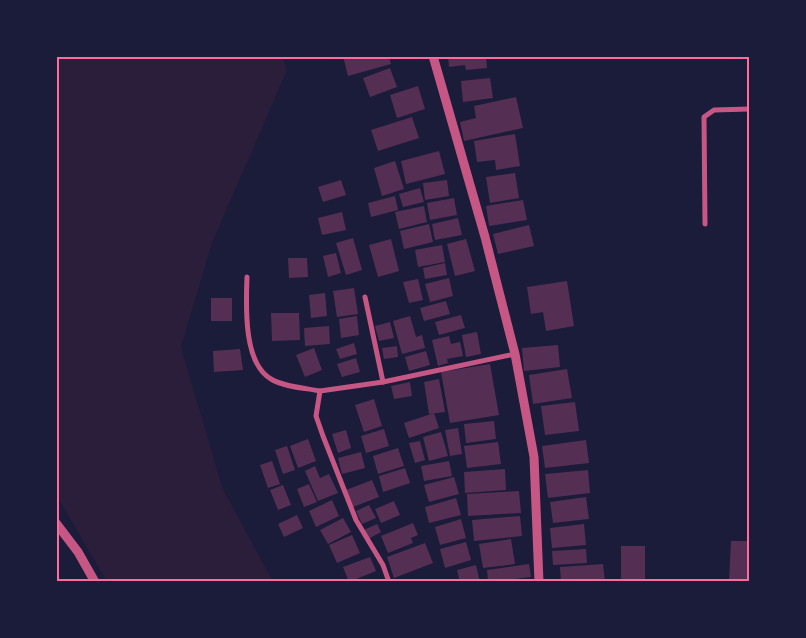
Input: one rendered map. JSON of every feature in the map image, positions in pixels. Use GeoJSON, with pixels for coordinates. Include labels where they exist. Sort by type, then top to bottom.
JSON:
{"type":"FeatureCollection","features":[{"type":"Feature","properties":{"kind":"street"},"geometry":{"type":"LineString","coordinates":[[433,56],[485,237],[515,354],[534,457],[539,582]]}},
{"type":"Feature","properties":{"kind":"street"},"geometry":{"type":"LineString","coordinates":[[705,224],[704,117],[714,110],[750,109]]}},
{"type":"Feature","properties":{"kind":"street"},"geometry":{"type":"LineString","coordinates":[[247,277],[245,311],[250,346],[261,370],[270,379],[320,391],[382,382],[515,354]]}},
{"type":"Feature","properties":{"kind":"street"},"geometry":{"type":"LineString","coordinates":[[365,297],[382,382]]}},
{"type":"Feature","properties":{"kind":"street"},"geometry":{"type":"LineString","coordinates":[[320,391],[316,416],[323,436],[356,520],[383,565],[389,582]]}},
{"type":"Feature","properties":{"kind":"street"},"geometry":{"type":"LineString","coordinates":[[56,523],[78,552],[95,582]]}},
{"type":"Feature","properties":{"kind":"shaded area"},"geometry":{"type":"Polygon","coordinates":[[[56,56],[282,56],[287,70],[212,243],[181,347],[222,487],[273,582],[107,582],[56,494],[56,56]]]}},
{"type":"Feature","properties":{"kind":"building"},"geometry":{"type":"Polygon","coordinates":[[[343,56],[389,56],[391,64],[348,76],[343,56]]]}},
{"type":"Feature","properties":{"kind":"building"},"geometry":{"type":"Polygon","coordinates":[[[448,56],[486,56],[487,68],[466,70],[465,65],[449,67],[448,56]]]}},
{"type":"Feature","properties":{"kind":"building"},"geometry":{"type":"Polygon","coordinates":[[[390,68],[397,87],[370,97],[363,78],[390,68]]]}},
{"type":"Feature","properties":{"kind":"building"},"geometry":{"type":"Polygon","coordinates":[[[490,78],[493,98],[463,102],[461,81],[490,78]]]}},
{"type":"Feature","properties":{"kind":"building"},"geometry":{"type":"Polygon","coordinates":[[[418,86],[425,109],[397,118],[390,95],[418,86]]]}},
{"type":"Feature","properties":{"kind":"building"},"geometry":{"type":"Polygon","coordinates":[[[516,97],[523,128],[464,141],[460,122],[476,118],[474,106],[516,97]]]}},
{"type":"Feature","properties":{"kind":"building"},"geometry":{"type":"Polygon","coordinates":[[[412,117],[419,138],[378,151],[371,130],[412,117]]]}},
{"type":"Feature","properties":{"kind":"building"},"geometry":{"type":"Polygon","coordinates":[[[515,134],[520,166],[496,170],[495,160],[477,162],[474,141],[515,134]]]}},
{"type":"Feature","properties":{"kind":"building"},"geometry":{"type":"Polygon","coordinates":[[[439,151],[445,174],[406,184],[401,161],[439,151]]]}},
{"type":"Feature","properties":{"kind":"building"},"geometry":{"type":"Polygon","coordinates":[[[395,161],[404,189],[382,196],[374,168],[395,161]]]}},
{"type":"Feature","properties":{"kind":"building"},"geometry":{"type":"Polygon","coordinates":[[[515,173],[519,198],[490,203],[486,177],[515,173]]]}},
{"type":"Feature","properties":{"kind":"building"},"geometry":{"type":"Polygon","coordinates":[[[341,180],[346,195],[323,202],[318,187],[341,180]]]}},
{"type":"Feature","properties":{"kind":"building"},"geometry":{"type":"Polygon","coordinates":[[[447,180],[449,196],[425,200],[423,183],[447,180]]]}},
{"type":"Feature","properties":{"kind":"building"},"geometry":{"type":"Polygon","coordinates":[[[420,188],[424,202],[403,207],[399,194],[420,188]]]}},
{"type":"Feature","properties":{"kind":"building"},"geometry":{"type":"Polygon","coordinates":[[[395,196],[398,210],[371,217],[368,203],[395,196]]]}},
{"type":"Feature","properties":{"kind":"building"},"geometry":{"type":"Polygon","coordinates":[[[454,198],[457,215],[430,220],[427,203],[454,198]]]}},
{"type":"Feature","properties":{"kind":"building"},"geometry":{"type":"Polygon","coordinates":[[[523,200],[527,220],[489,226],[486,206],[523,200]]]}},
{"type":"Feature","properties":{"kind":"building"},"geometry":{"type":"Polygon","coordinates":[[[424,206],[427,222],[399,229],[395,212],[424,206]]]}},
{"type":"Feature","properties":{"kind":"building"},"geometry":{"type":"Polygon","coordinates":[[[342,212],[346,230],[322,235],[318,218],[342,212]]]}},
{"type":"Feature","properties":{"kind":"building"},"geometry":{"type":"Polygon","coordinates":[[[458,218],[462,235],[435,240],[432,224],[458,218]]]}},
{"type":"Feature","properties":{"kind":"building"},"geometry":{"type":"Polygon","coordinates":[[[429,224],[433,242],[404,249],[400,231],[429,224]]]}},
{"type":"Feature","properties":{"kind":"building"},"geometry":{"type":"Polygon","coordinates":[[[529,225],[534,246],[498,254],[493,234],[529,225]]]}},
{"type":"Feature","properties":{"kind":"building"},"geometry":{"type":"Polygon","coordinates":[[[353,238],[362,270],[346,275],[336,243],[353,238]]]}},
{"type":"Feature","properties":{"kind":"building"},"geometry":{"type":"Polygon","coordinates":[[[391,239],[399,271],[378,277],[369,245],[391,239]]]}},
{"type":"Feature","properties":{"kind":"building"},"geometry":{"type":"Polygon","coordinates":[[[466,239],[475,271],[455,276],[447,244],[466,239]]]}},
{"type":"Feature","properties":{"kind":"building"},"geometry":{"type":"Polygon","coordinates":[[[442,245],[445,262],[418,267],[415,250],[442,245]]]}},
{"type":"Feature","properties":{"kind":"building"},"geometry":{"type":"Polygon","coordinates":[[[336,253],[341,273],[328,277],[323,256],[336,253]]]}},
{"type":"Feature","properties":{"kind":"building"},"geometry":{"type":"Polygon","coordinates":[[[288,258],[307,258],[308,277],[289,278],[288,258]]]}},
{"type":"Feature","properties":{"kind":"building"},"geometry":{"type":"Polygon","coordinates":[[[445,263],[447,275],[425,279],[423,268],[445,263]]]}},
{"type":"Feature","properties":{"kind":"building"},"geometry":{"type":"Polygon","coordinates":[[[449,278],[453,296],[430,302],[425,284],[449,278]]]}},
{"type":"Feature","properties":{"kind":"building"},"geometry":{"type":"Polygon","coordinates":[[[418,279],[423,300],[409,303],[403,282],[418,279]]]}},
{"type":"Feature","properties":{"kind":"building"},"geometry":{"type":"Polygon","coordinates":[[[567,281],[574,326],[546,331],[543,312],[531,314],[527,287],[567,281]]]}},
{"type":"Feature","properties":{"kind":"building"},"geometry":{"type":"Polygon","coordinates":[[[354,288],[358,314],[337,317],[333,291],[354,288]]]}},
{"type":"Feature","properties":{"kind":"building"},"geometry":{"type":"Polygon","coordinates":[[[325,293],[327,316],[311,318],[309,295],[325,293]]]}},
{"type":"Feature","properties":{"kind":"building"},"geometry":{"type":"Polygon","coordinates":[[[211,298],[232,298],[232,321],[211,321],[211,298]]]}},
{"type":"Feature","properties":{"kind":"building"},"geometry":{"type":"Polygon","coordinates":[[[446,301],[450,314],[424,321],[420,308],[446,301]]]}},
{"type":"Feature","properties":{"kind":"building"},"geometry":{"type":"Polygon","coordinates":[[[271,313],[299,313],[300,340],[272,341],[271,313]]]}},
{"type":"Feature","properties":{"kind":"building"},"geometry":{"type":"Polygon","coordinates":[[[461,315],[465,328],[439,335],[435,322],[461,315]]]}},
{"type":"Feature","properties":{"kind":"building"},"geometry":{"type":"Polygon","coordinates":[[[357,316],[359,335],[341,338],[339,319],[357,316]]]}},
{"type":"Feature","properties":{"kind":"building"},"geometry":{"type":"Polygon","coordinates":[[[410,316],[416,337],[422,335],[425,348],[402,354],[393,321],[410,316]]]}},
{"type":"Feature","properties":{"kind":"building"},"geometry":{"type":"Polygon","coordinates":[[[390,322],[394,338],[379,341],[375,326],[390,322]]]}},
{"type":"Feature","properties":{"kind":"building"},"geometry":{"type":"Polygon","coordinates":[[[329,326],[330,344],[305,346],[304,328],[329,326]]]}},
{"type":"Feature","properties":{"kind":"building"},"geometry":{"type":"Polygon","coordinates":[[[477,332],[481,354],[466,357],[462,335],[477,332]]]}},
{"type":"Feature","properties":{"kind":"building"},"geometry":{"type":"Polygon","coordinates":[[[449,336],[451,344],[460,342],[463,356],[447,359],[448,363],[438,366],[432,340],[449,336]]]}},
{"type":"Feature","properties":{"kind":"building"},"geometry":{"type":"Polygon","coordinates":[[[354,343],[357,354],[340,359],[336,349],[354,343]]]}},
{"type":"Feature","properties":{"kind":"building"},"geometry":{"type":"Polygon","coordinates":[[[558,345],[560,367],[524,371],[522,348],[558,345]]]}},
{"type":"Feature","properties":{"kind":"building"},"geometry":{"type":"Polygon","coordinates":[[[397,346],[398,357],[384,359],[382,348],[397,346]]]}},
{"type":"Feature","properties":{"kind":"building"},"geometry":{"type":"Polygon","coordinates":[[[314,348],[322,370],[305,377],[296,355],[314,348]]]}},
{"type":"Feature","properties":{"kind":"building"},"geometry":{"type":"Polygon","coordinates":[[[240,349],[243,370],[214,372],[213,351],[240,349]]]}},
{"type":"Feature","properties":{"kind":"building"},"geometry":{"type":"Polygon","coordinates":[[[426,351],[430,365],[409,371],[405,357],[426,351]]]}},
{"type":"Feature","properties":{"kind":"building"},"geometry":{"type":"Polygon","coordinates":[[[356,358],[360,372],[342,377],[337,364],[356,358]]]}},
{"type":"Feature","properties":{"kind":"building"},"geometry":{"type":"Polygon","coordinates":[[[490,364],[499,415],[450,423],[441,372],[490,364]]]}},
{"type":"Feature","properties":{"kind":"building"},"geometry":{"type":"Polygon","coordinates":[[[567,369],[572,398],[533,404],[529,375],[567,369]]]}},
{"type":"Feature","properties":{"kind":"building"},"geometry":{"type":"Polygon","coordinates":[[[439,379],[445,412],[429,414],[424,382],[439,379]]]}},
{"type":"Feature","properties":{"kind":"building"},"geometry":{"type":"Polygon","coordinates":[[[410,382],[412,396],[394,399],[391,386],[410,382]]]}},
{"type":"Feature","properties":{"kind":"building"},"geometry":{"type":"Polygon","coordinates":[[[374,399],[382,426],[364,432],[355,405],[374,399]]]}},
{"type":"Feature","properties":{"kind":"building"},"geometry":{"type":"Polygon","coordinates":[[[575,402],[579,431],[545,435],[541,406],[575,402]]]}},
{"type":"Feature","properties":{"kind":"building"},"geometry":{"type":"Polygon","coordinates":[[[434,413],[439,428],[409,438],[404,423],[434,413]]]}},
{"type":"Feature","properties":{"kind":"building"},"geometry":{"type":"Polygon","coordinates":[[[494,421],[496,439],[466,443],[464,424],[494,421]]]}},
{"type":"Feature","properties":{"kind":"building"},"geometry":{"type":"Polygon","coordinates":[[[458,428],[462,454],[450,456],[445,430],[458,428]]]}},
{"type":"Feature","properties":{"kind":"building"},"geometry":{"type":"Polygon","coordinates":[[[384,429],[389,446],[366,453],[361,436],[384,429]]]}},
{"type":"Feature","properties":{"kind":"building"},"geometry":{"type":"Polygon","coordinates":[[[346,430],[351,448],[338,453],[332,434],[346,430]]]}},
{"type":"Feature","properties":{"kind":"building"},"geometry":{"type":"Polygon","coordinates":[[[441,432],[448,456],[429,461],[423,437],[441,432]]]}},
{"type":"Feature","properties":{"kind":"building"},"geometry":{"type":"Polygon","coordinates":[[[308,439],[316,461],[298,468],[290,446],[308,439]]]}},
{"type":"Feature","properties":{"kind":"building"},"geometry":{"type":"Polygon","coordinates":[[[586,440],[589,463],[545,468],[542,446],[586,440]]]}},
{"type":"Feature","properties":{"kind":"building"},"geometry":{"type":"Polygon","coordinates":[[[420,441],[425,460],[415,463],[409,443],[420,441]]]}},
{"type":"Feature","properties":{"kind":"building"},"geometry":{"type":"Polygon","coordinates":[[[498,442],[501,464],[467,468],[464,446],[498,442]]]}},
{"type":"Feature","properties":{"kind":"building"},"geometry":{"type":"Polygon","coordinates":[[[287,446],[295,470],[283,474],[275,450],[287,446]]]}},
{"type":"Feature","properties":{"kind":"building"},"geometry":{"type":"Polygon","coordinates":[[[398,448],[404,466],[378,474],[373,456],[398,448]]]}},
{"type":"Feature","properties":{"kind":"building"},"geometry":{"type":"Polygon","coordinates":[[[361,452],[365,468],[342,474],[338,458],[361,452]]]}},
{"type":"Feature","properties":{"kind":"building"},"geometry":{"type":"Polygon","coordinates":[[[272,461],[280,484],[268,488],[260,465],[272,461]]]}},
{"type":"Feature","properties":{"kind":"building"},"geometry":{"type":"Polygon","coordinates":[[[449,461],[452,476],[424,481],[421,466],[449,461]]]}},
{"type":"Feature","properties":{"kind":"building"},"geometry":{"type":"Polygon","coordinates":[[[315,466],[320,478],[329,474],[338,493],[318,501],[305,471],[315,466]]]}},
{"type":"Feature","properties":{"kind":"building"},"geometry":{"type":"Polygon","coordinates":[[[405,468],[410,483],[383,492],[379,476],[405,468]]]}},
{"type":"Feature","properties":{"kind":"building"},"geometry":{"type":"Polygon","coordinates":[[[505,469],[506,490],[465,493],[464,472],[505,469]]]}},
{"type":"Feature","properties":{"kind":"building"},"geometry":{"type":"Polygon","coordinates":[[[588,470],[590,493],[548,498],[545,474],[588,470]]]}},
{"type":"Feature","properties":{"kind":"building"},"geometry":{"type":"Polygon","coordinates":[[[454,477],[459,494],[429,502],[424,485],[454,477]]]}},
{"type":"Feature","properties":{"kind":"building"},"geometry":{"type":"Polygon","coordinates":[[[372,480],[379,497],[353,507],[346,490],[372,480]]]}},
{"type":"Feature","properties":{"kind":"building"},"geometry":{"type":"Polygon","coordinates":[[[309,484],[317,502],[304,507],[297,489],[309,484]]]}},
{"type":"Feature","properties":{"kind":"building"},"geometry":{"type":"Polygon","coordinates":[[[283,485],[291,505],[278,510],[270,490],[283,485]]]}},
{"type":"Feature","properties":{"kind":"building"},"geometry":{"type":"Polygon","coordinates":[[[519,491],[521,513],[468,516],[467,494],[519,491]]]}},
{"type":"Feature","properties":{"kind":"building"},"geometry":{"type":"Polygon","coordinates":[[[586,497],[589,519],[553,523],[550,502],[586,497]]]}},
{"type":"Feature","properties":{"kind":"building"},"geometry":{"type":"Polygon","coordinates":[[[456,498],[461,515],[429,523],[425,507],[456,498]]]}},
{"type":"Feature","properties":{"kind":"building"},"geometry":{"type":"Polygon","coordinates":[[[332,500],[339,516],[316,527],[309,511],[332,500]]]}},
{"type":"Feature","properties":{"kind":"building"},"geometry":{"type":"Polygon","coordinates":[[[394,501],[400,515],[381,523],[375,509],[394,501]]]}},
{"type":"Feature","properties":{"kind":"building"},"geometry":{"type":"Polygon","coordinates":[[[369,505],[376,518],[362,524],[356,511],[369,505]]]}},
{"type":"Feature","properties":{"kind":"building"},"geometry":{"type":"Polygon","coordinates":[[[297,515],[303,528],[284,537],[278,524],[297,515]]]}},
{"type":"Feature","properties":{"kind":"building"},"geometry":{"type":"Polygon","coordinates":[[[520,516],[522,536],[474,541],[472,520],[520,516]]]}},
{"type":"Feature","properties":{"kind":"building"},"geometry":{"type":"Polygon","coordinates":[[[343,518],[351,532],[328,544],[320,530],[343,518]]]}},
{"type":"Feature","properties":{"kind":"building"},"geometry":{"type":"Polygon","coordinates":[[[461,519],[466,538],[440,545],[435,527],[461,519]]]}},
{"type":"Feature","properties":{"kind":"building"},"geometry":{"type":"Polygon","coordinates":[[[413,523],[418,535],[411,538],[413,543],[388,553],[381,536],[413,523]]]}},
{"type":"Feature","properties":{"kind":"building"},"geometry":{"type":"Polygon","coordinates":[[[377,524],[381,532],[368,539],[364,530],[377,524]]]}},
{"type":"Feature","properties":{"kind":"building"},"geometry":{"type":"Polygon","coordinates":[[[584,524],[586,545],[552,548],[550,528],[584,524]]]}},
{"type":"Feature","properties":{"kind":"building"},"geometry":{"type":"Polygon","coordinates":[[[352,535],[360,553],[337,563],[329,545],[352,535]]]}},
{"type":"Feature","properties":{"kind":"building"},"geometry":{"type":"Polygon","coordinates":[[[511,539],[515,564],[483,568],[479,544],[511,539]]]}},
{"type":"Feature","properties":{"kind":"building"},"geometry":{"type":"Polygon","coordinates":[[[731,541],[750,541],[750,582],[729,581],[731,541]]]}},
{"type":"Feature","properties":{"kind":"building"},"geometry":{"type":"Polygon","coordinates":[[[466,542],[471,560],[445,568],[440,549],[466,542]]]}},
{"type":"Feature","properties":{"kind":"building"},"geometry":{"type":"Polygon","coordinates":[[[425,543],[433,563],[394,578],[387,557],[425,543]]]}},
{"type":"Feature","properties":{"kind":"building"},"geometry":{"type":"Polygon","coordinates":[[[621,546],[645,546],[645,580],[621,580],[621,546]]]}},
{"type":"Feature","properties":{"kind":"building"},"geometry":{"type":"Polygon","coordinates":[[[586,549],[587,563],[553,565],[552,551],[586,549]]]}},
{"type":"Feature","properties":{"kind":"building"},"geometry":{"type":"Polygon","coordinates":[[[370,557],[376,571],[349,582],[343,567],[370,557]]]}},
{"type":"Feature","properties":{"kind":"building"},"geometry":{"type":"Polygon","coordinates":[[[529,564],[531,577],[488,582],[487,570],[529,564]]]}},
{"type":"Feature","properties":{"kind":"building"},"geometry":{"type":"Polygon","coordinates":[[[603,564],[605,582],[561,582],[560,567],[603,564]]]}},
{"type":"Feature","properties":{"kind":"building"},"geometry":{"type":"Polygon","coordinates":[[[476,565],[480,582],[460,582],[457,570],[476,565]]]}}]}
